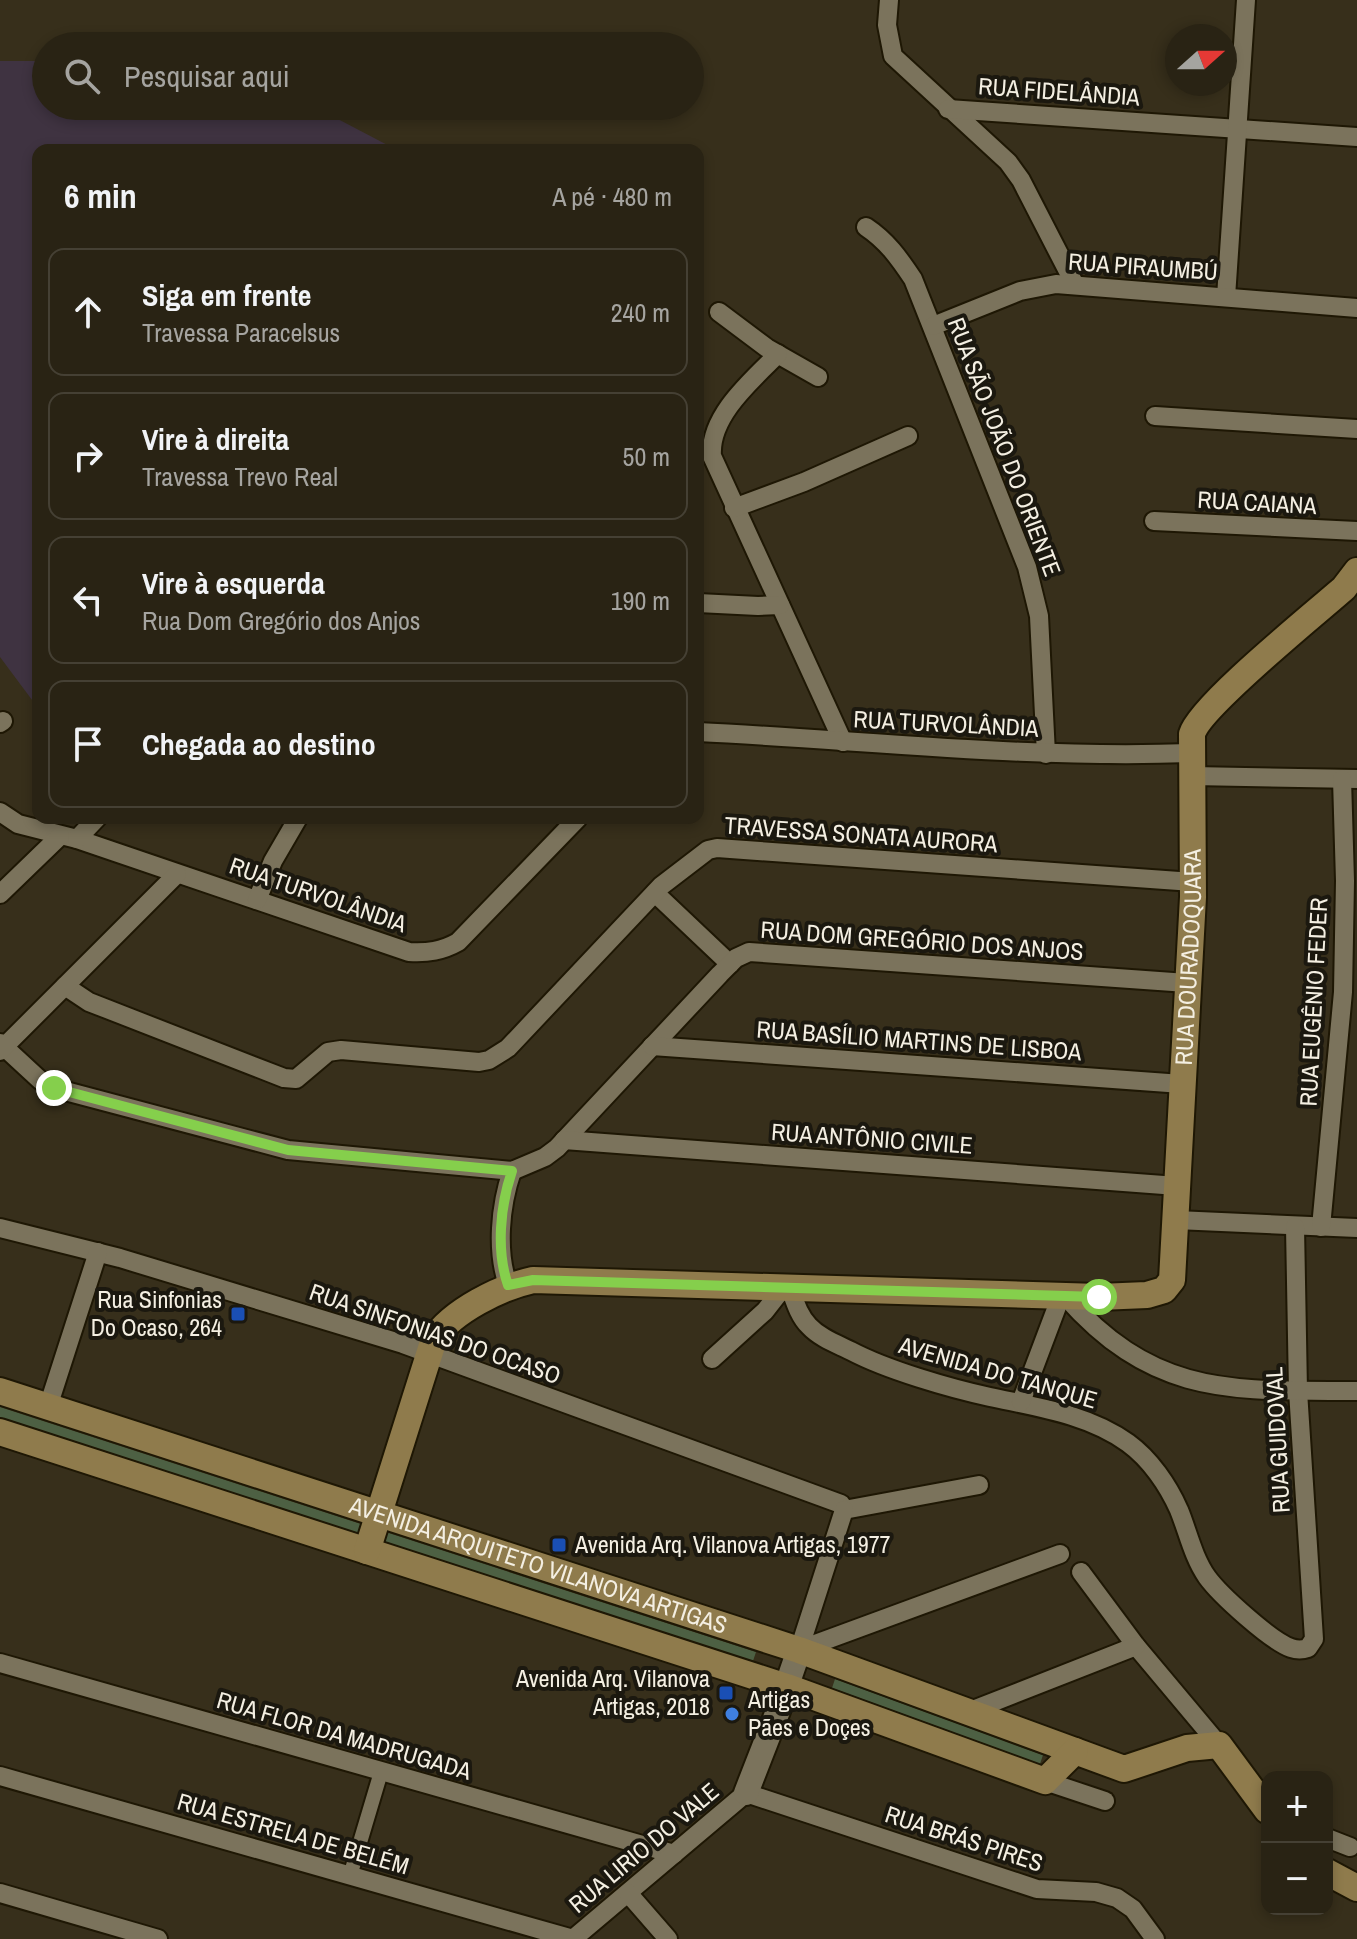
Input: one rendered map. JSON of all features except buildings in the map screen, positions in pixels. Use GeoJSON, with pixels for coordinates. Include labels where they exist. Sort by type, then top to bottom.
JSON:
{"type":"FeatureCollection","features":[{"type":"Feature","properties":{"kind":"main road","name":"RUA DOURADOQUARA"},"geometry":{"type":"LineString","coordinates":[[508,1285],[533,1280],[1063,1296],[1147,1295],[1164,1290],[1172,1280],[1176,1220],[1193,882],[1192,734],[1201,718],[1353,580]]}},
{"type":"Feature","properties":{"kind":"main road"},"geometry":{"type":"LineString","coordinates":[[367,1551],[434,1339],[443,1327],[491,1293],[508,1285]]}},
{"type":"Feature","properties":{"kind":"main road","name":"AVENIDA ARQUITETO VILANOVA ARTIGAS"},"geometry":{"type":"LineString","coordinates":[[0,1391],[799,1650],[1124,1769],[1187,1748],[1219,1745]]}},
{"type":"Feature","properties":{"kind":"main road","name":"AVENIDA ARQUITETO VILANOVA ARTIGAS"},"geometry":{"type":"LineString","coordinates":[[0,1432],[787,1687],[1045,1781]]}},
{"type":"Feature","properties":{"kind":"main road"},"geometry":{"type":"LineString","coordinates":[[1219,1745],[1261,1802]]}},
{"type":"Feature","properties":{"kind":"main road"},"geometry":{"type":"LineString","coordinates":[[1045,1781],[1075,1751]]}},
{"type":"Feature","properties":{"kind":"main road"},"geometry":{"type":"LineString","coordinates":[[1333,1875],[1357,1888]]}},
{"type":"Feature","properties":{"kind":"street"},"geometry":{"type":"LineString","coordinates":[[889,0],[887,25],[893,56],[1008,162],[1021,180],[1075,285]]}},
{"type":"Feature","properties":{"kind":"street"},"geometry":{"type":"LineString","coordinates":[[1226,297],[1246,0]]}},
{"type":"Feature","properties":{"kind":"street","name":"RUA FIDELÂNDIA"},"geometry":{"type":"LineString","coordinates":[[948,109],[1357,137]]}},
{"type":"Feature","properties":{"kind":"street","name":"RUA SÃO JOÃO DO ORIENTE"},"geometry":{"type":"LineString","coordinates":[[866,227],[881,237],[913,279],[1033,587],[1039,616],[1046,754]]}},
{"type":"Feature","properties":{"kind":"street","name":"RUA PIRAUMBÚ"},"geometry":{"type":"LineString","coordinates":[[933,326],[1020,291],[1056,284],[1357,308]]}},
{"type":"Feature","properties":{"kind":"street"},"geometry":{"type":"LineString","coordinates":[[719,312],[745,333],[818,377]]}},
{"type":"Feature","properties":{"kind":"street"},"geometry":{"type":"LineString","coordinates":[[778,354],[740,393],[719,424],[711,445],[716,467],[734,508],[843,742]]}},
{"type":"Feature","properties":{"kind":"street"},"geometry":{"type":"LineString","coordinates":[[1155,416],[1357,429]]}},
{"type":"Feature","properties":{"kind":"street"},"geometry":{"type":"LineString","coordinates":[[734,508],[804,482],[908,436]]}},
{"type":"Feature","properties":{"kind":"street","name":"RUA CAIANA"},"geometry":{"type":"LineString","coordinates":[[1154,521],[1357,531]]}},
{"type":"Feature","properties":{"kind":"street"},"geometry":{"type":"LineString","coordinates":[[704,603],[780,605]]}},
{"type":"Feature","properties":{"kind":"street","name":"RUA TURVOLÂNDIA"},"geometry":{"type":"LineString","coordinates":[[704,732],[1046,754],[1129,755],[1349,779]]}},
{"type":"Feature","properties":{"kind":"street","name":"RUA EUGÊNIO FEDER"},"geometry":{"type":"LineString","coordinates":[[1321,1227],[1343,992],[1349,779]]}},
{"type":"Feature","properties":{"kind":"street","name":"RUA TURVOLÂNDIA"},"geometry":{"type":"LineString","coordinates":[[0,812],[18,824],[409,952],[427,953],[444,950],[465,935],[572,824]]}},
{"type":"Feature","properties":{"kind":"street"},"geometry":{"type":"LineString","coordinates":[[0,894],[88,824]]}},
{"type":"Feature","properties":{"kind":"street"},"geometry":{"type":"LineString","coordinates":[[257,900],[273,861],[295,824]]}},
{"type":"Feature","properties":{"kind":"street","name":"TRAVESSA SONATA AURORA"},"geometry":{"type":"LineString","coordinates":[[65,986],[101,1007],[284,1078],[296,1079],[328,1052],[341,1050],[479,1062],[489,1060],[508,1048],[655,893],[702,853],[717,848],[1193,882]]}},
{"type":"Feature","properties":{"kind":"street"},"geometry":{"type":"LineString","coordinates":[[177,874],[1,1047],[54,1088],[288,1150],[512,1171],[504,1208],[501,1265],[508,1285]]}},
{"type":"Feature","properties":{"kind":"street"},"geometry":{"type":"LineString","coordinates":[[655,893],[730,964]]}},
{"type":"Feature","properties":{"kind":"street","name":"RUA DOM GREGÓRIO DOS ANJOS"},"geometry":{"type":"LineString","coordinates":[[512,1171],[545,1157],[564,1140],[730,964],[743,955],[761,952],[1187,983]]}},
{"type":"Feature","properties":{"kind":"street","name":"RUA BASÍLIO MARTINS DE LISBOA"},"geometry":{"type":"LineString","coordinates":[[652,1046],[1182,1084]]}},
{"type":"Feature","properties":{"kind":"street","name":"RUA ANTÔNIO CIVILE"},"geometry":{"type":"LineString","coordinates":[[564,1140],[1177,1186]]}},
{"type":"Feature","properties":{"kind":"street"},"geometry":{"type":"LineString","coordinates":[[1176,1220],[1357,1228]]}},
{"type":"Feature","properties":{"kind":"street","name":"RUA GUIDOVAL"},"geometry":{"type":"LineString","coordinates":[[1295,1227],[1298,1391],[1314,1639],[1308,1648]]}},
{"type":"Feature","properties":{"kind":"street","name":"RUA SINFONIAS DO OCASO"},"geometry":{"type":"LineString","coordinates":[[0,1228],[98,1252],[403,1344],[841,1504],[844,1510]]}},
{"type":"Feature","properties":{"kind":"street"},"geometry":{"type":"LineString","coordinates":[[48,1407],[98,1252]]}},
{"type":"Feature","properties":{"kind":"street"},"geometry":{"type":"LineString","coordinates":[[712,1359],[786,1288]]}},
{"type":"Feature","properties":{"kind":"street","name":"AVENIDA DO TANQUE"},"geometry":{"type":"LineString","coordinates":[[786,1288],[809,1326],[821,1336],[870,1361],[1088,1423],[1128,1443],[1151,1464],[1167,1487],[1194,1554],[1207,1577],[1276,1639],[1289,1648],[1308,1648]]}},
{"type":"Feature","properties":{"kind":"street"},"geometry":{"type":"LineString","coordinates":[[1021,1402],[1063,1296],[1091,1324],[1121,1346],[1177,1378],[1212,1386],[1357,1391]]}},
{"type":"Feature","properties":{"kind":"street"},"geometry":{"type":"LineString","coordinates":[[746,1793],[787,1687],[844,1510],[979,1485]]}},
{"type":"Feature","properties":{"kind":"street"},"geometry":{"type":"LineString","coordinates":[[799,1650],[1060,1554]]}},
{"type":"Feature","properties":{"kind":"street"},"geometry":{"type":"LineString","coordinates":[[1081,1572],[1136,1646],[1219,1745]]}},
{"type":"Feature","properties":{"kind":"street"},"geometry":{"type":"LineString","coordinates":[[849,1633],[845,1641],[846,1658],[860,1673]]}},
{"type":"Feature","properties":{"kind":"street"},"geometry":{"type":"LineString","coordinates":[[968,1712],[1136,1646]]}},
{"type":"Feature","properties":{"kind":"street","name":"RUA FLOR DA MADRUGADA"},"geometry":{"type":"LineString","coordinates":[[0,1663],[674,1854]]}},
{"type":"Feature","properties":{"kind":"street"},"geometry":{"type":"LineString","coordinates":[[350,1876],[381,1772]]}},
{"type":"Feature","properties":{"kind":"street","name":"RUA ESTRELA DE BELÉM"},"geometry":{"type":"LineString","coordinates":[[0,1776],[573,1939]]}},
{"type":"Feature","properties":{"kind":"street","name":"AVENIDA ARQUITETO VILANOVA ARTIGAS"},"geometry":{"type":"LineString","coordinates":[[1045,1781],[1105,1801]]}},
{"type":"Feature","properties":{"kind":"street","name":"RUA LIRIO DO VALE"},"geometry":{"type":"LineString","coordinates":[[573,1939],[746,1793]]}},
{"type":"Feature","properties":{"kind":"street","name":"RUA BRÁS PIRES"},"geometry":{"type":"LineString","coordinates":[[746,1793],[1037,1889],[1096,1892],[1117,1898],[1133,1909],[1155,1939]]}},
{"type":"Feature","properties":{"kind":"street"},"geometry":{"type":"LineString","coordinates":[[1333,1840],[1350,1847]]}},
{"type":"Feature","properties":{"kind":"street"},"geometry":{"type":"LineString","coordinates":[[0,1893],[158,1939]]}},
{"type":"Feature","properties":{"kind":"street"},"geometry":{"type":"LineString","coordinates":[[628,1893],[668,1939]]}},
{"type":"Feature","properties":{"kind":"shaded area"},"geometry":{"type":"Polygon","coordinates":[[[0,61],[32,61],[32,120],[340,120],[386,144],[32,144],[32,700],[0,657],[0,61]]]}},
{"type":"Feature","properties":{"kind":"green space"},"geometry":{"type":"Polygon","coordinates":[[[0,1407],[756,1652],[753,1661],[0,1417],[0,1407]]]}},
{"type":"Feature","properties":{"kind":"green space"},"geometry":{"type":"Polygon","coordinates":[[[835,1679],[1043,1755],[1040,1764],[832,1688],[835,1679]]]}},
{"type":"Feature","properties":{"kind":"place","name":"Rua Sinfonias Do Ocaso, 264"},"geometry":{"type":"Point","coordinates":[238,1314]}},
{"type":"Feature","properties":{"kind":"place","name":"Avenida Arq. Vilanova Artigas, 1977"},"geometry":{"type":"Point","coordinates":[559,1545]}},
{"type":"Feature","properties":{"kind":"place","name":"Avenida Arq. Vilanova Artigas, 2018"},"geometry":{"type":"Point","coordinates":[726,1693]}},
{"type":"Feature","properties":{"kind":"place","name":"Artigas Pães e Doçes"},"geometry":{"type":"Point","coordinates":[732,1714]}},
{"type":"Feature","properties":{"kind":"route"},"geometry":{"type":"LineString","coordinates":[[54,1088],[288,1150],[512,1171],[505,1196],[501,1265],[508,1285],[533,1280],[1099,1297]]}}]}
